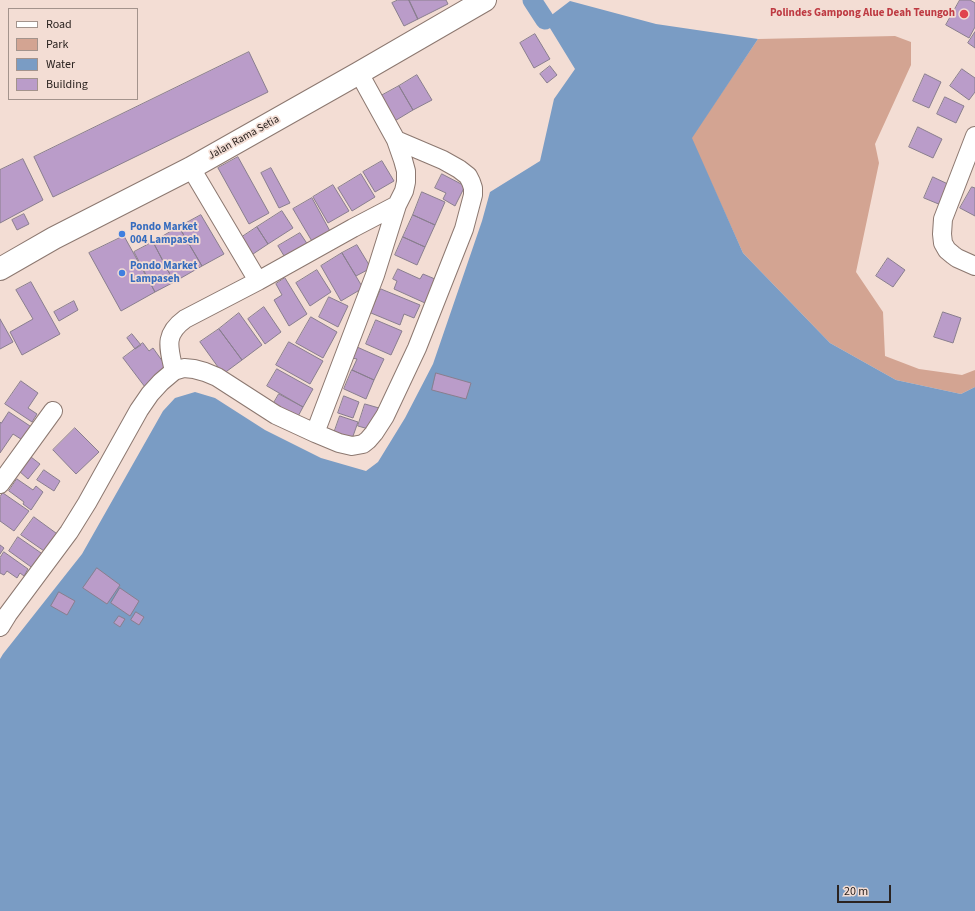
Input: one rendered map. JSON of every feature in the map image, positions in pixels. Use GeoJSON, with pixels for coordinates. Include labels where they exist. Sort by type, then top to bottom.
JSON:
{"type":"FeatureCollection","features":[{"type":"Feature","properties":{"kind":"street","name":"Jalan Rama Setia"},"geometry":{"type":"LineString","coordinates":[[0,269],[54,238],[191,168],[484,0]]}},
{"type":"Feature","properties":{"kind":"street"},"geometry":{"type":"LineString","coordinates":[[315,433],[375,275],[397,204],[404,191],[406,182],[406,171],[396,140],[359,73]]}},
{"type":"Feature","properties":{"kind":"street"},"geometry":{"type":"LineString","coordinates":[[975,136],[943,219],[942,234],[943,243],[947,250],[957,258],[975,266]]}},
{"type":"Feature","properties":{"kind":"street"},"geometry":{"type":"LineString","coordinates":[[0,627],[69,532],[139,410],[160,382],[174,371],[184,368],[194,369],[217,377],[276,416],[339,443],[352,446],[362,444],[374,433],[385,416],[417,348],[464,229],[473,195],[473,188],[468,176],[459,169],[443,160],[396,140]]}},
{"type":"Feature","properties":{"kind":"street"},"geometry":{"type":"LineString","coordinates":[[191,168],[258,281]]}},
{"type":"Feature","properties":{"kind":"street"},"geometry":{"type":"LineString","coordinates":[[174,371],[169,348],[170,335],[185,318],[258,281],[397,204]]}},
{"type":"Feature","properties":{"kind":"street"},"geometry":{"type":"LineString","coordinates":[[0,484],[53,411]]}},
{"type":"Feature","properties":{"kind":"green space"},"geometry":{"type":"Polygon","coordinates":[[[895,36],[911,42],[911,65],[875,144],[879,163],[856,272],[883,312],[885,356],[919,369],[962,375],[975,370],[975,387],[961,394],[896,380],[830,343],[743,253],[691,138],[758,39],[895,36]]]}},
{"type":"Feature","properties":{"kind":"water"},"geometry":{"type":"Polygon","coordinates":[[[570,1],[656,24],[758,39],[692,138],[743,253],[830,343],[896,380],[961,394],[975,387],[975,911],[0,911],[0,659],[3,654],[82,554],[163,411],[175,398],[195,392],[215,398],[265,430],[321,458],[366,471],[378,462],[405,418],[433,364],[482,221],[490,192],[540,161],[554,99],[575,69],[545,20],[570,1]]]}},
{"type":"Feature","properties":{"kind":"building"},"geometry":{"type":"Polygon","coordinates":[[[398,0],[409,0],[418,19],[404,26],[392,3],[398,0]]]}},
{"type":"Feature","properties":{"kind":"building"},"geometry":{"type":"Polygon","coordinates":[[[409,0],[446,0],[448,4],[418,19],[409,0]]]}},
{"type":"Feature","properties":{"kind":"building","name":"Polindes Gampong Alue Deah Teungoh"},"geometry":{"type":"Polygon","coordinates":[[[960,0],[970,0],[975,3],[975,27],[969,38],[946,25],[960,0]]]}},
{"type":"Feature","properties":{"kind":"building"},"geometry":{"type":"Polygon","coordinates":[[[975,32],[975,48],[968,43],[975,32]]]}},
{"type":"Feature","properties":{"kind":"building"},"geometry":{"type":"Polygon","coordinates":[[[535,34],[550,59],[534,68],[520,43],[535,34]]]}},
{"type":"Feature","properties":{"kind":"building"},"geometry":{"type":"Polygon","coordinates":[[[249,52],[268,92],[53,197],[34,157],[249,52]]]}},
{"type":"Feature","properties":{"kind":"building"},"geometry":{"type":"Polygon","coordinates":[[[550,66],[557,75],[547,83],[540,74],[550,66]]]}},
{"type":"Feature","properties":{"kind":"building"},"geometry":{"type":"Polygon","coordinates":[[[962,69],[975,78],[975,92],[969,100],[950,86],[962,69]]]}},
{"type":"Feature","properties":{"kind":"building"},"geometry":{"type":"Polygon","coordinates":[[[925,74],[941,82],[929,108],[913,101],[925,74]]]}},
{"type":"Feature","properties":{"kind":"building"},"geometry":{"type":"Polygon","coordinates":[[[417,75],[432,100],[413,110],[399,86],[417,75]]]}},
{"type":"Feature","properties":{"kind":"building"},"geometry":{"type":"Polygon","coordinates":[[[399,86],[413,110],[393,122],[379,97],[399,86]]]}},
{"type":"Feature","properties":{"kind":"building"},"geometry":{"type":"Polygon","coordinates":[[[945,97],[964,106],[956,123],[937,114],[945,97]]]}},
{"type":"Feature","properties":{"kind":"building"},"geometry":{"type":"Polygon","coordinates":[[[918,127],[942,139],[933,158],[909,147],[918,127]]]}},
{"type":"Feature","properties":{"kind":"building"},"geometry":{"type":"Polygon","coordinates":[[[238,157],[269,213],[249,224],[218,168],[238,157]]]}},
{"type":"Feature","properties":{"kind":"building"},"geometry":{"type":"Polygon","coordinates":[[[23,159],[43,200],[0,223],[0,170],[23,159]]]}},
{"type":"Feature","properties":{"kind":"building"},"geometry":{"type":"Polygon","coordinates":[[[382,161],[394,181],[375,192],[363,172],[382,161]]]}},
{"type":"Feature","properties":{"kind":"building"},"geometry":{"type":"Polygon","coordinates":[[[271,168],[290,203],[279,208],[261,173],[271,168]]]}},
{"type":"Feature","properties":{"kind":"building"},"geometry":{"type":"Polygon","coordinates":[[[361,174],[375,197],[352,211],[338,188],[361,174]]]}},
{"type":"Feature","properties":{"kind":"building"},"geometry":{"type":"Polygon","coordinates":[[[442,174],[465,186],[455,206],[443,199],[446,193],[435,188],[442,174]]]}},
{"type":"Feature","properties":{"kind":"building"},"geometry":{"type":"Polygon","coordinates":[[[933,177],[950,185],[941,205],[924,198],[933,177]]]}},
{"type":"Feature","properties":{"kind":"building"},"geometry":{"type":"Polygon","coordinates":[[[333,185],[349,211],[328,223],[313,197],[333,185]]]}},
{"type":"Feature","properties":{"kind":"building"},"geometry":{"type":"Polygon","coordinates":[[[972,187],[975,188],[975,216],[960,208],[972,187]]]}},
{"type":"Feature","properties":{"kind":"building"},"geometry":{"type":"Polygon","coordinates":[[[422,192],[445,202],[435,225],[413,215],[422,192]]]}},
{"type":"Feature","properties":{"kind":"building"},"geometry":{"type":"Polygon","coordinates":[[[312,198],[331,233],[313,243],[293,209],[312,198]]]}},
{"type":"Feature","properties":{"kind":"building"},"geometry":{"type":"Polygon","coordinates":[[[282,211],[293,228],[268,244],[257,227],[282,211]]]}},
{"type":"Feature","properties":{"kind":"building"},"geometry":{"type":"Polygon","coordinates":[[[24,214],[29,224],[17,230],[12,220],[24,214]]]}},
{"type":"Feature","properties":{"kind":"building"},"geometry":{"type":"Polygon","coordinates":[[[201,215],[224,254],[202,266],[179,227],[201,215]]]}},
{"type":"Feature","properties":{"kind":"building"},"geometry":{"type":"Polygon","coordinates":[[[413,215],[435,225],[425,247],[403,237],[413,215]]]}},
{"type":"Feature","properties":{"kind":"building"},"geometry":{"type":"Polygon","coordinates":[[[179,227],[202,266],[174,282],[153,242],[179,227]]]}},
{"type":"Feature","properties":{"kind":"building"},"geometry":{"type":"Polygon","coordinates":[[[257,227],[268,244],[250,256],[239,239],[257,227]]]}},
{"type":"Feature","properties":{"kind":"building"},"geometry":{"type":"Polygon","coordinates":[[[300,233],[308,245],[286,259],[278,246],[300,233]]]}},
{"type":"Feature","properties":{"kind":"building","name":"Pondo Market Lampaseh"},"geometry":{"type":"Polygon","coordinates":[[[124,236],[155,292],[121,311],[89,253],[124,236]]]}},
{"type":"Feature","properties":{"kind":"building"},"geometry":{"type":"Polygon","coordinates":[[[403,237],[425,247],[417,265],[395,255],[403,237]]]}},
{"type":"Feature","properties":{"kind":"building"},"geometry":{"type":"Polygon","coordinates":[[[153,242],[174,282],[155,292],[134,252],[153,242]]]}},
{"type":"Feature","properties":{"kind":"building"},"geometry":{"type":"Polygon","coordinates":[[[357,245],[371,268],[356,276],[342,253],[357,245]]]}},
{"type":"Feature","properties":{"kind":"building"},"geometry":{"type":"Polygon","coordinates":[[[342,253],[363,288],[341,301],[321,266],[342,253]]]}},
{"type":"Feature","properties":{"kind":"building"},"geometry":{"type":"Polygon","coordinates":[[[888,258],[905,270],[893,287],[876,276],[888,258]]]}},
{"type":"Feature","properties":{"kind":"building"},"geometry":{"type":"Polygon","coordinates":[[[398,269],[420,279],[423,274],[435,279],[425,303],[394,289],[397,281],[393,279],[398,269]]]}},
{"type":"Feature","properties":{"kind":"building"},"geometry":{"type":"Polygon","coordinates":[[[317,270],[331,292],[310,306],[296,283],[317,270]]]}},
{"type":"Feature","properties":{"kind":"building"},"geometry":{"type":"Polygon","coordinates":[[[285,278],[307,314],[289,326],[274,300],[282,295],[276,284],[285,278]]]}},
{"type":"Feature","properties":{"kind":"building"},"geometry":{"type":"Polygon","coordinates":[[[31,282],[60,334],[22,355],[10,332],[33,319],[16,290],[31,282]]]}},
{"type":"Feature","properties":{"kind":"building"},"geometry":{"type":"Polygon","coordinates":[[[381,289],[420,305],[414,318],[404,314],[400,325],[371,313],[381,289]]]}},
{"type":"Feature","properties":{"kind":"building"},"geometry":{"type":"Polygon","coordinates":[[[329,297],[348,306],[338,327],[319,317],[329,297]]]}},
{"type":"Feature","properties":{"kind":"building"},"geometry":{"type":"Polygon","coordinates":[[[74,301],[78,310],[59,321],[54,312],[74,301]]]}},
{"type":"Feature","properties":{"kind":"building"},"geometry":{"type":"Polygon","coordinates":[[[264,307],[281,332],[265,344],[248,319],[264,307]]]}},
{"type":"Feature","properties":{"kind":"building"},"geometry":{"type":"Polygon","coordinates":[[[943,312],[961,318],[953,343],[934,337],[943,312]]]}},
{"type":"Feature","properties":{"kind":"building"},"geometry":{"type":"Polygon","coordinates":[[[239,313],[262,345],[242,360],[219,329],[239,313]]]}},
{"type":"Feature","properties":{"kind":"building"},"geometry":{"type":"Polygon","coordinates":[[[311,317],[337,332],[323,358],[296,343],[311,317]]]}},
{"type":"Feature","properties":{"kind":"building"},"geometry":{"type":"Polygon","coordinates":[[[0,319],[13,342],[0,349],[0,319]]]}},
{"type":"Feature","properties":{"kind":"building"},"geometry":{"type":"Polygon","coordinates":[[[376,320],[402,331],[391,355],[366,344],[376,320]]]}},
{"type":"Feature","properties":{"kind":"building"},"geometry":{"type":"Polygon","coordinates":[[[219,329],[242,360],[223,374],[200,342],[219,329]]]}},
{"type":"Feature","properties":{"kind":"building"},"geometry":{"type":"Polygon","coordinates":[[[132,334],[141,345],[135,349],[127,338],[132,334]]]}},
{"type":"Feature","properties":{"kind":"building"},"geometry":{"type":"Polygon","coordinates":[[[289,342],[323,361],[310,384],[276,365],[289,342]]]}},
{"type":"Feature","properties":{"kind":"building"},"geometry":{"type":"Polygon","coordinates":[[[143,343],[149,351],[153,348],[168,369],[145,387],[123,358],[143,343]]]}},
{"type":"Feature","properties":{"kind":"building"},"geometry":{"type":"Polygon","coordinates":[[[357,347],[384,359],[374,380],[352,370],[357,359],[352,358],[357,347]]]}},
{"type":"Feature","properties":{"kind":"building"},"geometry":{"type":"Polygon","coordinates":[[[277,369],[313,389],[303,407],[267,386],[277,369]]]}},
{"type":"Feature","properties":{"kind":"building"},"geometry":{"type":"Polygon","coordinates":[[[352,370],[374,380],[366,399],[344,389],[352,370]]]}},
{"type":"Feature","properties":{"kind":"building"},"geometry":{"type":"Polygon","coordinates":[[[436,373],[471,383],[466,399],[432,390],[436,373]]]}},
{"type":"Feature","properties":{"kind":"building"},"geometry":{"type":"Polygon","coordinates":[[[21,381],[38,393],[28,408],[37,414],[32,422],[5,404],[21,381]]]}},
{"type":"Feature","properties":{"kind":"building"},"geometry":{"type":"Polygon","coordinates":[[[279,394],[303,407],[295,422],[271,408],[279,394]]]}},
{"type":"Feature","properties":{"kind":"building"},"geometry":{"type":"Polygon","coordinates":[[[344,396],[359,402],[353,418],[338,413],[344,396]]]}},
{"type":"Feature","properties":{"kind":"building"},"geometry":{"type":"Polygon","coordinates":[[[365,404],[379,408],[372,430],[358,426],[365,404]]]}},
{"type":"Feature","properties":{"kind":"building"},"geometry":{"type":"Polygon","coordinates":[[[9,412],[33,428],[24,441],[13,434],[0,453],[0,422],[1,423],[9,412]]]}},
{"type":"Feature","properties":{"kind":"building"},"geometry":{"type":"Polygon","coordinates":[[[340,416],[358,422],[352,439],[334,433],[340,416]]]}},
{"type":"Feature","properties":{"kind":"building"},"geometry":{"type":"Polygon","coordinates":[[[75,428],[99,452],[76,474],[53,450],[75,428]]]}},
{"type":"Feature","properties":{"kind":"building"},"geometry":{"type":"Polygon","coordinates":[[[31,457],[40,464],[28,479],[19,471],[31,457]]]}},
{"type":"Feature","properties":{"kind":"building"},"geometry":{"type":"Polygon","coordinates":[[[44,470],[60,481],[54,491],[37,480],[44,470]]]}},
{"type":"Feature","properties":{"kind":"building"},"geometry":{"type":"Polygon","coordinates":[[[17,479],[33,490],[36,486],[43,492],[31,510],[23,504],[24,502],[9,491],[17,479]]]}},
{"type":"Feature","properties":{"kind":"building"},"geometry":{"type":"Polygon","coordinates":[[[3,493],[29,511],[14,531],[0,521],[0,497],[3,493]]]}},
{"type":"Feature","properties":{"kind":"building"},"geometry":{"type":"Polygon","coordinates":[[[34,517],[60,536],[47,553],[21,535],[34,517]]]}},
{"type":"Feature","properties":{"kind":"building"},"geometry":{"type":"Polygon","coordinates":[[[18,537],[44,555],[34,569],[9,551],[18,537]]]}},
{"type":"Feature","properties":{"kind":"building"},"geometry":{"type":"Polygon","coordinates":[[[0,545],[4,548],[0,554],[0,545]]]}},
{"type":"Feature","properties":{"kind":"building"},"geometry":{"type":"Polygon","coordinates":[[[4,552],[28,569],[24,576],[20,573],[17,578],[7,571],[4,575],[0,573],[0,558],[4,552]]]}},
{"type":"Feature","properties":{"kind":"building"},"geometry":{"type":"Polygon","coordinates":[[[97,568],[120,585],[107,604],[83,588],[97,568]]]}},
{"type":"Feature","properties":{"kind":"building"},"geometry":{"type":"Polygon","coordinates":[[[120,588],[139,601],[130,616],[111,603],[120,588]]]}},
{"type":"Feature","properties":{"kind":"building"},"geometry":{"type":"Polygon","coordinates":[[[59,592],[75,601],[67,615],[51,606],[59,592]]]}},
{"type":"Feature","properties":{"kind":"building"},"geometry":{"type":"Polygon","coordinates":[[[136,612],[144,617],[139,625],[131,620],[136,612]]]}},
{"type":"Feature","properties":{"kind":"building"},"geometry":{"type":"Polygon","coordinates":[[[119,616],[125,619],[120,627],[114,623],[119,616]]]}},
{"type":"Feature","properties":{"kind":"waterway"},"geometry":{"type":"LineString","coordinates":[[532,0],[545,20]]}},
{"type":"Feature","properties":{"kind":"place","name":"Polindes Gampong Alue Deah Teungoh"},"geometry":{"type":"Point","coordinates":[964,14]}},
{"type":"Feature","properties":{"kind":"place","name":"Pondo Market 004 Lampaseh"},"geometry":{"type":"Point","coordinates":[122,234]}},
{"type":"Feature","properties":{"kind":"place","name":"Pondo Market Lampaseh"},"geometry":{"type":"Point","coordinates":[122,273]}}]}
